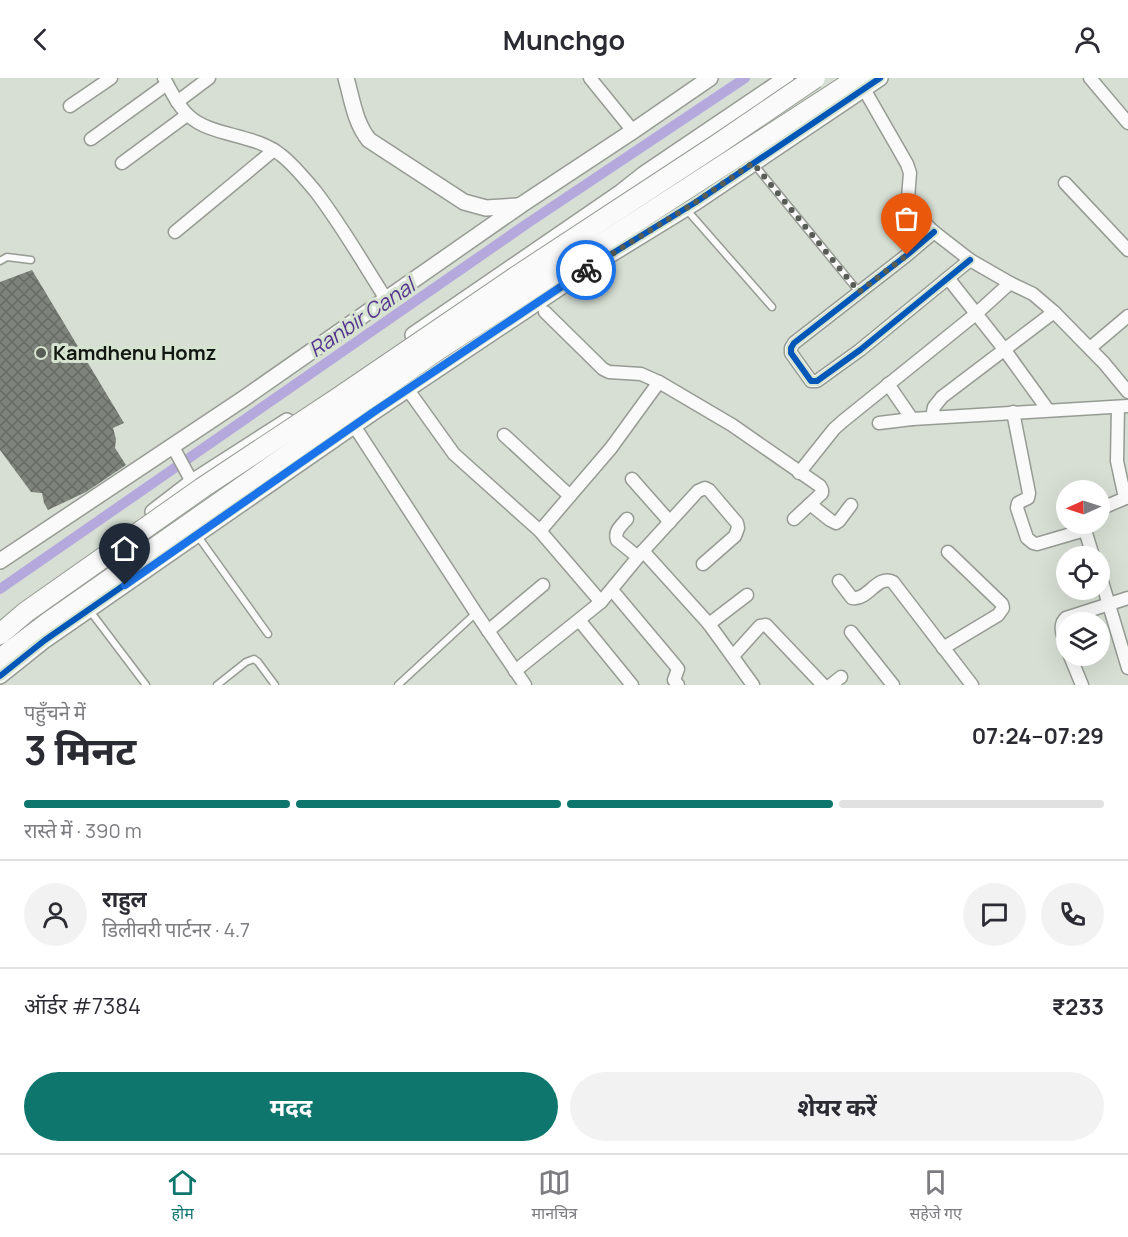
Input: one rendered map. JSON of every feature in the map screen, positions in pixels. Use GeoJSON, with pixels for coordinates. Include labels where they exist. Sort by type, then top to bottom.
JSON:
{"type":"FeatureCollection","features":[{"type":"Feature","properties":{"kind":"highway"},"geometry":{"type":"LineString","coordinates":[[0,633],[26,612],[202,488],[815,78]]}},
{"type":"Feature","properties":{"kind":"highway"},"geometry":{"type":"LineString","coordinates":[[0,659],[49,622],[439,349],[861,83]]}},
{"type":"Feature","properties":{"kind":"street"},"geometry":{"type":"LineString","coordinates":[[70,106],[111,78]]}},
{"type":"Feature","properties":{"kind":"street"},"geometry":{"type":"LineString","coordinates":[[177,102],[209,78]]}},
{"type":"Feature","properties":{"kind":"street"},"geometry":{"type":"LineString","coordinates":[[346,78],[358,123],[369,140],[464,202],[486,208],[521,205]]}},
{"type":"Feature","properties":{"kind":"street"},"geometry":{"type":"LineString","coordinates":[[590,78],[633,131]]}},
{"type":"Feature","properties":{"kind":"street"},"geometry":{"type":"LineString","coordinates":[[0,625],[32,597],[127,531],[191,479],[333,391],[786,78]]}},
{"type":"Feature","properties":{"kind":"street"},"geometry":{"type":"LineString","coordinates":[[0,676],[45,640],[355,426],[592,266],[753,163],[861,83],[880,78]]}},
{"type":"Feature","properties":{"kind":"street"},"geometry":{"type":"LineString","coordinates":[[1089,78],[1128,123]]}},
{"type":"Feature","properties":{"kind":"street"},"geometry":{"type":"LineString","coordinates":[[91,139],[165,81],[177,102],[195,121],[264,144],[283,156],[305,178],[334,216],[386,299]]}},
{"type":"Feature","properties":{"kind":"street"},"geometry":{"type":"LineString","coordinates":[[0,561],[174,449],[521,205],[633,131],[700,81]]}},
{"type":"Feature","properties":{"kind":"street"},"geometry":{"type":"LineString","coordinates":[[861,83],[907,164],[910,173],[908,198],[913,212],[970,260],[1033,294],[1090,348],[1128,392]]}},
{"type":"Feature","properties":{"kind":"street"},"geometry":{"type":"LineString","coordinates":[[122,163],[187,115]]}},
{"type":"Feature","properties":{"kind":"street"},"geometry":{"type":"LineString","coordinates":[[176,232],[274,150]]}},
{"type":"Feature","properties":{"kind":"street"},"geometry":{"type":"LineString","coordinates":[[1065,183],[1128,250]]}},
{"type":"Feature","properties":{"kind":"street"},"geometry":{"type":"LineString","coordinates":[[934,231],[907,255],[794,343],[791,353],[811,381],[817,381],[860,350],[970,260]]}},
{"type":"Feature","properties":{"kind":"street"},"geometry":{"type":"LineString","coordinates":[[948,278],[1004,348],[1048,410]]}},
{"type":"Feature","properties":{"kind":"street"},"geometry":{"type":"LineString","coordinates":[[799,473],[830,434],[1010,283]]}},
{"type":"Feature","properties":{"kind":"street"},"geometry":{"type":"LineString","coordinates":[[545,312],[603,369],[609,372],[642,374],[659,382],[732,425],[820,486],[822,493],[794,519]]}},
{"type":"Feature","properties":{"kind":"street"},"geometry":{"type":"LineString","coordinates":[[932,417],[934,407],[942,397],[1054,312]]}},
{"type":"Feature","properties":{"kind":"street"},"geometry":{"type":"LineString","coordinates":[[1090,348],[1128,316]]}},
{"type":"Feature","properties":{"kind":"street"},"geometry":{"type":"LineString","coordinates":[[540,531],[611,448],[659,382]]}},
{"type":"Feature","properties":{"kind":"street"},"geometry":{"type":"LineString","coordinates":[[888,384],[912,419]]}},
{"type":"Feature","properties":{"kind":"street"},"geometry":{"type":"LineString","coordinates":[[333,391],[525,685]]}},
{"type":"Feature","properties":{"kind":"street"},"geometry":{"type":"LineString","coordinates":[[411,394],[454,453],[540,531],[601,602]]}},
{"type":"Feature","properties":{"kind":"street"},"geometry":{"type":"LineString","coordinates":[[879,423],[932,417],[1123,406],[1117,461],[1126,498],[1110,505]]}},
{"type":"Feature","properties":{"kind":"street"},"geometry":{"type":"LineString","coordinates":[[1013,412],[1029,493],[1028,498],[1018,503],[1017,508],[1027,538],[1037,544],[1065,534]]}},
{"type":"Feature","properties":{"kind":"street"},"geometry":{"type":"LineString","coordinates":[[504,435],[570,496]]}},
{"type":"Feature","properties":{"kind":"street"},"geometry":{"type":"LineString","coordinates":[[174,449],[191,479]]}},
{"type":"Feature","properties":{"kind":"street"},"geometry":{"type":"LineString","coordinates":[[632,479],[670,522]]}},
{"type":"Feature","properties":{"kind":"street"},"geometry":{"type":"LineString","coordinates":[[515,671],[601,602],[698,491],[705,488],[737,523],[738,528],[735,536],[703,564]]}},
{"type":"Feature","properties":{"kind":"street"},"geometry":{"type":"LineString","coordinates":[[810,504],[836,523],[852,505]]}},
{"type":"Feature","properties":{"kind":"street"},"geometry":{"type":"LineString","coordinates":[[627,519],[617,531],[617,540],[641,554],[709,624],[753,685]]}},
{"type":"Feature","properties":{"kind":"street"},"geometry":{"type":"LineString","coordinates":[[943,648],[998,615],[1003,608],[1002,604],[948,552]]}},
{"type":"Feature","properties":{"kind":"street"},"geometry":{"type":"LineString","coordinates":[[839,581],[855,599],[860,598],[884,580],[893,582],[972,685]]}},
{"type":"Feature","properties":{"kind":"street"},"geometry":{"type":"LineString","coordinates":[[488,631],[543,585]]}},
{"type":"Feature","properties":{"kind":"street"},"geometry":{"type":"LineString","coordinates":[[612,590],[678,669],[674,680],[678,685]]}},
{"type":"Feature","properties":{"kind":"street"},"geometry":{"type":"LineString","coordinates":[[709,624],[747,596]]}},
{"type":"Feature","properties":{"kind":"street"},"geometry":{"type":"LineString","coordinates":[[1084,612],[1128,598]]}},
{"type":"Feature","properties":{"kind":"street"},"geometry":{"type":"LineString","coordinates":[[1108,600],[1128,668]]}},
{"type":"Feature","properties":{"kind":"street"},"geometry":{"type":"LineString","coordinates":[[579,620],[632,685]]}},
{"type":"Feature","properties":{"kind":"street"},"geometry":{"type":"LineString","coordinates":[[733,656],[760,626],[766,625],[823,685]]}},
{"type":"Feature","properties":{"kind":"street"},"geometry":{"type":"LineString","coordinates":[[851,632],[893,685]]}},
{"type":"Feature","properties":{"kind":"street"},"geometry":{"type":"LineString","coordinates":[[1074,666],[1082,685]]}},
{"type":"Feature","properties":{"kind":"street"},"geometry":{"type":"LineString","coordinates":[[831,685],[842,676]]}},
{"type":"Feature","properties":{"kind":"lane"},"geometry":{"type":"LineString","coordinates":[[753,163],[859,292]]}},
{"type":"Feature","properties":{"kind":"lane"},"geometry":{"type":"LineString","coordinates":[[686,208],[772,307]]}},
{"type":"Feature","properties":{"kind":"lane"},"geometry":{"type":"LineString","coordinates":[[0,261],[7,257],[31,260]]}},
{"type":"Feature","properties":{"kind":"lane"},"geometry":{"type":"LineString","coordinates":[[197,534],[268,634]]}},
{"type":"Feature","properties":{"kind":"lane"},"geometry":{"type":"LineString","coordinates":[[89,610],[146,685]]}},
{"type":"Feature","properties":{"kind":"lane"},"geometry":{"type":"LineString","coordinates":[[398,685],[476,613]]}},
{"type":"Feature","properties":{"kind":"lane"},"geometry":{"type":"LineString","coordinates":[[218,685],[246,662],[254,659],[275,685]]}},
{"type":"Feature","properties":{"kind":"building","name":"Kamdhenu Homz"},"geometry":{"type":"Polygon","coordinates":[[[32,270],[124,423],[113,428],[116,439],[115,448],[126,465],[86,492],[48,510],[42,493],[31,492],[0,450],[0,282],[32,270]]]}},
{"type":"Feature","properties":{"kind":"waterway","name":"Ranbir Canal"},"geometry":{"type":"LineString","coordinates":[[0,589],[528,223],[745,78]]}},
{"type":"Feature","properties":{"kind":"cycle path"},"geometry":{"type":"LineString","coordinates":[[0,676],[45,640],[375,411],[592,266],[696,202],[880,78]]}},
{"type":"Feature","properties":{"kind":"cycle path"},"geometry":{"type":"LineString","coordinates":[[934,232],[794,343],[791,353],[811,381],[817,381],[860,350],[970,260]]}},
{"type":"Feature","properties":{"kind":"way so far"},"geometry":{"type":"LineString","coordinates":[[586,270],[696,202],[753,163],[859,292],[907,255]]}},
{"type":"Feature","properties":{"kind":"place","name":"Kamdhenu Homz"},"geometry":{"type":"Point","coordinates":[41,353]}},
{"type":"Feature","properties":{"kind":"route"},"geometry":{"type":"LineString","coordinates":[[125,585],[375,411],[586,270]]}}]}
